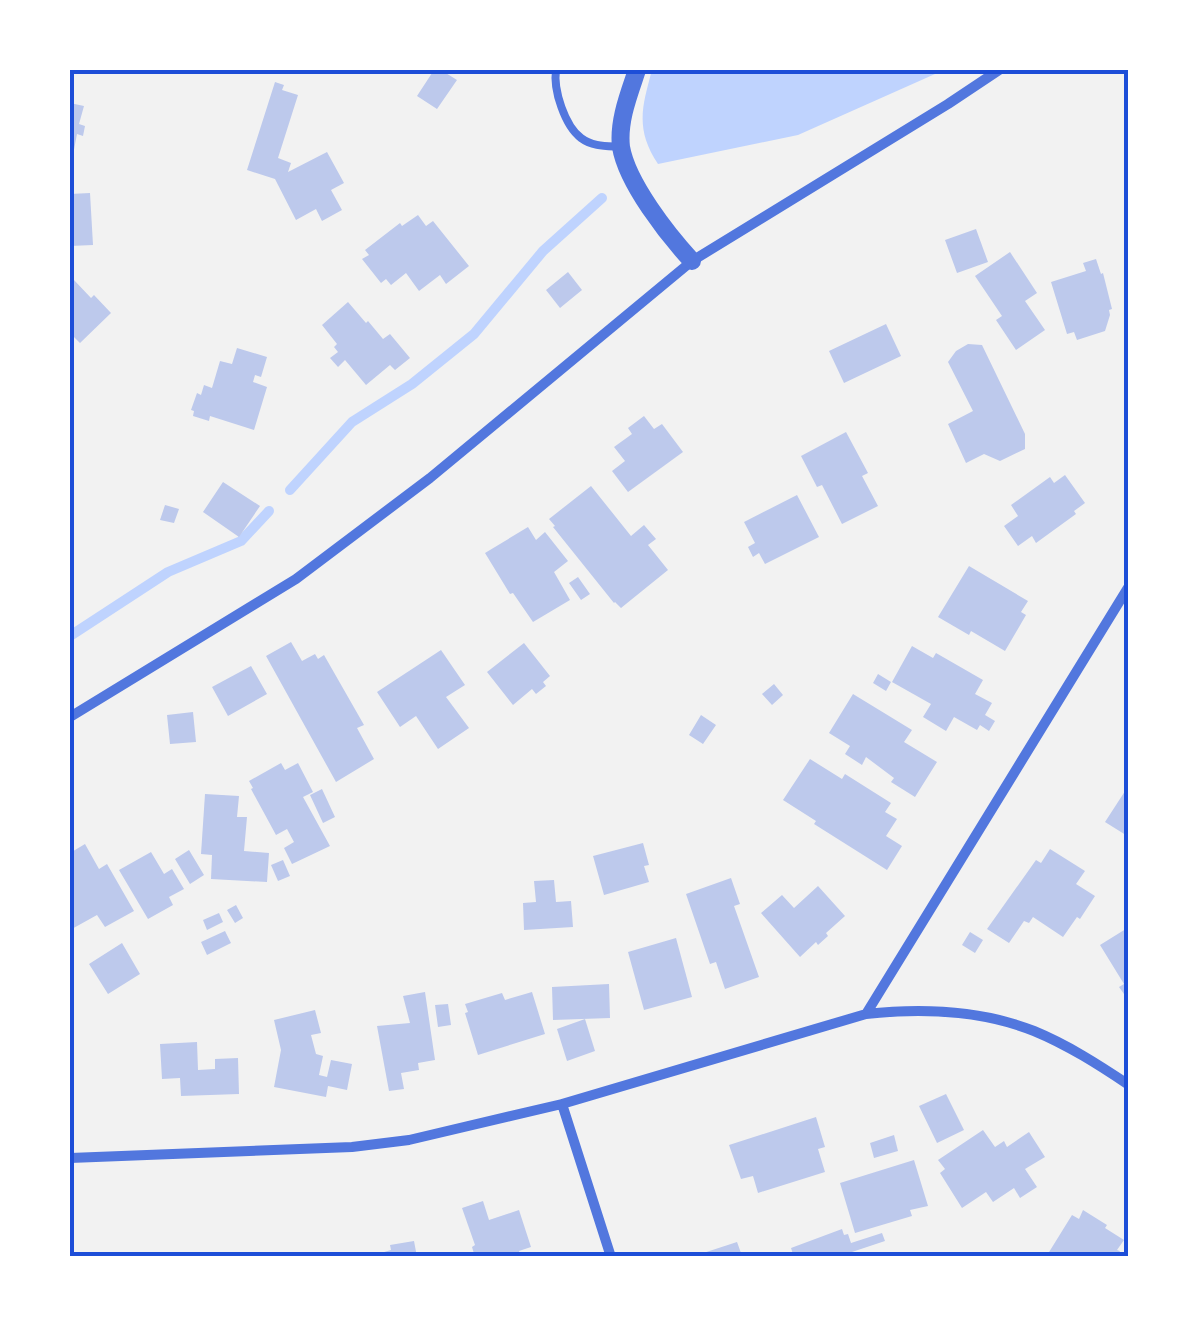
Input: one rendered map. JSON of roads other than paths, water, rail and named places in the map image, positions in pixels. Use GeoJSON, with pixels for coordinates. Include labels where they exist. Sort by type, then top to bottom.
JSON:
{"type":"FeatureCollection","features":[{"type":"Feature","properties":{"kind":"street"},"geometry":{"type":"LineString","coordinates":[[637,70],[624,110],[621,146],[626,164],[654,215],[692,261]]}},
{"type":"Feature","properties":{"kind":"street"},"geometry":{"type":"LineString","coordinates":[[70,716],[296,579],[430,478],[692,261],[1000,70]]}},
{"type":"Feature","properties":{"kind":"street"},"geometry":{"type":"LineString","coordinates":[[866,1014],[1129,586]]}},
{"type":"Feature","properties":{"kind":"street"},"geometry":{"type":"LineString","coordinates":[[70,1158],[352,1147],[409,1140],[562,1104],[866,1014],[900,1010],[970,1014],[1034,1031],[1129,1086]]}},
{"type":"Feature","properties":{"kind":"street"},"geometry":{"type":"LineString","coordinates":[[562,1104],[611,1257]]}},
{"type":"Feature","properties":{"kind":"lane"},"geometry":{"type":"LineString","coordinates":[[556,70],[554,81],[563,113],[579,137],[598,146],[621,146]]}},
{"type":"Feature","properties":{"kind":"water"},"geometry":{"type":"Polygon","coordinates":[[[652,70],[944,70],[798,135],[658,164],[643,129],[645,95],[652,70]]]}},
{"type":"Feature","properties":{"kind":"waterway"},"geometry":{"type":"LineString","coordinates":[[290,490],[352,422],[412,384],[474,334],[543,251],[602,198]]}},
{"type":"Feature","properties":{"kind":"waterway"},"geometry":{"type":"LineString","coordinates":[[70,636],[168,572],[241,541],[269,511]]}}]}
